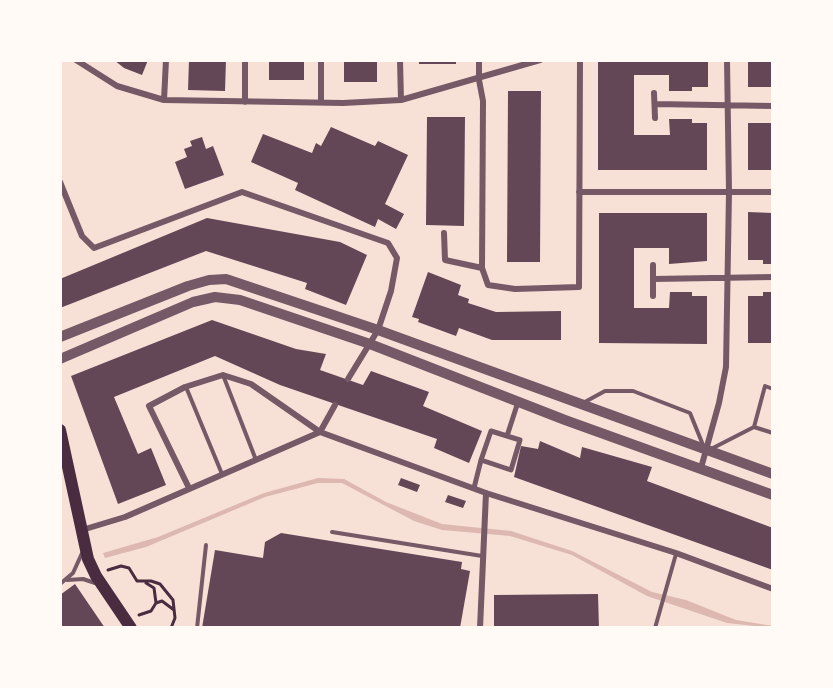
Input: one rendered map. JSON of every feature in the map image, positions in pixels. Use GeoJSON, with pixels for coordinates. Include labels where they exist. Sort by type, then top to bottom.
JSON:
{"type":"FeatureCollection","features":[{"type":"Feature","properties":{"kind":"main road"},"geometry":{"type":"LineString","coordinates":[[60,430],[85,545],[98,580],[130,626]]}},
{"type":"Feature","properties":{"kind":"street"},"geometry":{"type":"LineString","coordinates":[[76,60],[117,86],[164,100],[245,102],[401,100],[458,82],[478,80],[540,60]]}},
{"type":"Feature","properties":{"kind":"street"},"geometry":{"type":"LineString","coordinates":[[164,100],[165,60]]}},
{"type":"Feature","properties":{"kind":"street"},"geometry":{"type":"LineString","coordinates":[[245,60],[245,102]]}},
{"type":"Feature","properties":{"kind":"street"},"geometry":{"type":"LineString","coordinates":[[321,60],[321,102]]}},
{"type":"Feature","properties":{"kind":"street"},"geometry":{"type":"LineString","coordinates":[[400,60],[401,100]]}},
{"type":"Feature","properties":{"kind":"street"},"geometry":{"type":"LineString","coordinates":[[479,60],[478,80],[483,101],[482,267],[488,285],[515,289],[579,287],[580,60]]}},
{"type":"Feature","properties":{"kind":"street"},"geometry":{"type":"LineString","coordinates":[[701,468],[726,367],[729,192],[727,60]]}},
{"type":"Feature","properties":{"kind":"street"},"geometry":{"type":"LineString","coordinates":[[654,93],[655,118]]}},
{"type":"Feature","properties":{"kind":"street"},"geometry":{"type":"LineString","coordinates":[[655,104],[773,106]]}},
{"type":"Feature","properties":{"kind":"street"},"geometry":{"type":"LineString","coordinates":[[60,182],[82,236],[94,248],[242,192],[388,243],[397,258],[395,277],[378,330],[348,379]]}},
{"type":"Feature","properties":{"kind":"street"},"geometry":{"type":"LineString","coordinates":[[579,192],[773,192]]}},
{"type":"Feature","properties":{"kind":"street"},"geometry":{"type":"LineString","coordinates":[[444,233],[445,260],[482,267]]}},
{"type":"Feature","properties":{"kind":"street"},"geometry":{"type":"LineString","coordinates":[[652,266],[652,296]]}},
{"type":"Feature","properties":{"kind":"street"},"geometry":{"type":"LineString","coordinates":[[653,279],[773,277]]}},
{"type":"Feature","properties":{"kind":"street"},"geometry":{"type":"LineString","coordinates":[[60,338],[188,286],[209,280],[226,279],[378,330],[706,452],[773,474]]}},
{"type":"Feature","properties":{"kind":"street"},"geometry":{"type":"LineString","coordinates":[[60,359],[193,302],[215,297],[240,300],[370,344],[518,402],[773,495]]}},
{"type":"Feature","properties":{"kind":"street"},"geometry":{"type":"LineString","coordinates":[[189,488],[149,406],[185,387],[223,375],[251,384],[320,432],[474,488],[676,553],[773,589]]}},
{"type":"Feature","properties":{"kind":"street"},"geometry":{"type":"LineString","coordinates":[[507,436],[518,402]]}},
{"type":"Feature","properties":{"kind":"street"},"geometry":{"type":"LineString","coordinates":[[82,530],[125,517],[320,432],[335,405]]}},
{"type":"Feature","properties":{"kind":"street"},"geometry":{"type":"LineString","coordinates":[[474,488],[481,460],[491,431],[520,440],[511,470],[481,460]]}},
{"type":"Feature","properties":{"kind":"street"},"geometry":{"type":"LineString","coordinates":[[480,628],[486,492]]}},
{"type":"Feature","properties":{"kind":"lane"},"geometry":{"type":"LineString","coordinates":[[223,375],[257,460]]}},
{"type":"Feature","properties":{"kind":"lane"},"geometry":{"type":"LineString","coordinates":[[580,405],[605,391],[633,391],[690,413],[706,452],[754,427],[765,386],[773,389]]}},
{"type":"Feature","properties":{"kind":"lane"},"geometry":{"type":"LineString","coordinates":[[185,387],[222,475]]}},
{"type":"Feature","properties":{"kind":"lane"},"geometry":{"type":"LineString","coordinates":[[754,427],[773,434]]}},
{"type":"Feature","properties":{"kind":"lane"},"geometry":{"type":"LineString","coordinates":[[332,532],[482,556]]}},
{"type":"Feature","properties":{"kind":"lane"},"geometry":{"type":"LineString","coordinates":[[60,584],[74,573],[85,545]]}},
{"type":"Feature","properties":{"kind":"lane"},"geometry":{"type":"LineString","coordinates":[[197,628],[206,545]]}},
{"type":"Feature","properties":{"kind":"lane"},"geometry":{"type":"LineString","coordinates":[[655,628],[676,553]]}},
{"type":"Feature","properties":{"kind":"lane"},"geometry":{"type":"LineString","coordinates":[[66,580],[98,580]]}},
{"type":"Feature","properties":{"kind":"path"},"geometry":{"type":"LineString","coordinates":[[98,580],[121,566],[129,568],[137,581],[154,588],[156,603],[151,611],[130,626]]}},
{"type":"Feature","properties":{"kind":"path"},"geometry":{"type":"LineString","coordinates":[[143,583],[151,580],[160,584],[173,600],[175,618],[171,628]]}},
{"type":"Feature","properties":{"kind":"path"},"geometry":{"type":"LineString","coordinates":[[156,603],[166,602],[175,611]]}},
{"type":"Feature","properties":{"kind":"shaded area"},"geometry":{"type":"Polygon","coordinates":[[[318,478],[344,479],[386,502],[442,524],[511,531],[572,551],[652,592],[686,600],[736,620],[773,626],[773,628],[727,623],[647,596],[572,555],[510,536],[442,530],[414,521],[342,483],[318,483],[265,497],[146,547],[105,558],[103,553],[158,537],[264,493],[318,478]]]}},
{"type":"Feature","properties":{"kind":"building"},"geometry":{"type":"Polygon","coordinates":[[[114,60],[148,60],[142,75],[124,68],[114,60]]]}},
{"type":"Feature","properties":{"kind":"building"},"geometry":{"type":"Polygon","coordinates":[[[189,60],[226,60],[225,91],[188,90],[189,60]]]}},
{"type":"Feature","properties":{"kind":"building"},"geometry":{"type":"Polygon","coordinates":[[[269,60],[304,60],[304,80],[269,80],[269,60]]]}},
{"type":"Feature","properties":{"kind":"building"},"geometry":{"type":"Polygon","coordinates":[[[344,60],[377,60],[377,82],[344,82],[344,60]]]}},
{"type":"Feature","properties":{"kind":"building"},"geometry":{"type":"Polygon","coordinates":[[[419,60],[456,60],[456,64],[419,64],[419,60]]]}},
{"type":"Feature","properties":{"kind":"building"},"geometry":{"type":"Polygon","coordinates":[[[598,60],[708,60],[708,87],[692,87],[692,91],[669,91],[669,75],[634,75],[634,135],[670,135],[669,119],[692,119],[692,123],[707,123],[707,170],[598,170],[598,60]]]}},
{"type":"Feature","properties":{"kind":"building"},"geometry":{"type":"Polygon","coordinates":[[[748,60],[773,60],[773,87],[748,87],[748,60]]]}},
{"type":"Feature","properties":{"kind":"building"},"geometry":{"type":"Polygon","coordinates":[[[508,91],[541,91],[540,262],[507,262],[508,91]]]}},
{"type":"Feature","properties":{"kind":"building"},"geometry":{"type":"Polygon","coordinates":[[[427,117],[465,117],[464,226],[426,225],[427,117]]]}},
{"type":"Feature","properties":{"kind":"building"},"geometry":{"type":"Polygon","coordinates":[[[748,123],[773,123],[773,170],[748,170],[748,123]]]}},
{"type":"Feature","properties":{"kind":"building"},"geometry":{"type":"Polygon","coordinates":[[[331,127],[375,146],[378,141],[408,155],[385,204],[404,214],[396,229],[378,219],[375,227],[295,190],[298,183],[251,162],[263,134],[312,153],[316,143],[321,146],[331,127]]]}},
{"type":"Feature","properties":{"kind":"building"},"geometry":{"type":"Polygon","coordinates":[[[202,137],[206,149],[213,146],[224,175],[185,189],[175,162],[187,157],[184,149],[192,146],[190,141],[202,137]]]}},
{"type":"Feature","properties":{"kind":"building"},"geometry":{"type":"Polygon","coordinates":[[[748,212],[773,213],[773,264],[763,264],[763,260],[748,260],[748,212]]]}},
{"type":"Feature","properties":{"kind":"building"},"geometry":{"type":"Polygon","coordinates":[[[599,213],[707,213],[707,261],[669,264],[669,248],[634,248],[634,308],[669,308],[670,292],[692,292],[692,296],[707,296],[707,344],[599,343],[599,213]]]}},
{"type":"Feature","properties":{"kind":"building"},"geometry":{"type":"Polygon","coordinates":[[[207,218],[340,242],[367,255],[346,305],[305,289],[307,283],[206,251],[60,308],[60,279],[207,218]]]}},
{"type":"Feature","properties":{"kind":"building"},"geometry":{"type":"Polygon","coordinates":[[[428,272],[461,285],[458,295],[469,299],[468,303],[496,312],[561,311],[561,340],[492,340],[459,328],[456,336],[418,322],[419,319],[412,317],[428,272]]]}},
{"type":"Feature","properties":{"kind":"building"},"geometry":{"type":"Polygon","coordinates":[[[763,292],[773,292],[773,343],[748,343],[748,296],[763,296],[763,292]]]}},
{"type":"Feature","properties":{"kind":"building"},"geometry":{"type":"Polygon","coordinates":[[[212,320],[296,349],[326,354],[320,370],[363,385],[371,371],[429,392],[423,406],[482,431],[469,463],[434,448],[437,439],[280,385],[215,356],[114,397],[138,454],[151,448],[166,485],[118,504],[71,376],[212,320]]]}},
{"type":"Feature","properties":{"kind":"building"},"geometry":{"type":"Polygon","coordinates":[[[540,441],[580,458],[582,447],[652,467],[647,481],[773,528],[773,570],[514,477],[521,446],[538,449],[540,441]]]}},
{"type":"Feature","properties":{"kind":"building"},"geometry":{"type":"Polygon","coordinates":[[[401,478],[420,485],[417,492],[398,485],[401,478]]]}},
{"type":"Feature","properties":{"kind":"building"},"geometry":{"type":"Polygon","coordinates":[[[448,495],[466,501],[463,508],[445,502],[448,495]]]}},
{"type":"Feature","properties":{"kind":"building"},"geometry":{"type":"Polygon","coordinates":[[[281,533],[462,562],[461,569],[470,571],[460,628],[202,628],[215,550],[263,558],[265,542],[281,533]]]}},
{"type":"Feature","properties":{"kind":"building"},"geometry":{"type":"Polygon","coordinates":[[[75,584],[105,628],[60,628],[60,595],[75,584]]]}},
{"type":"Feature","properties":{"kind":"building"},"geometry":{"type":"Polygon","coordinates":[[[598,594],[599,628],[494,628],[494,595],[598,594]]]}}]}
